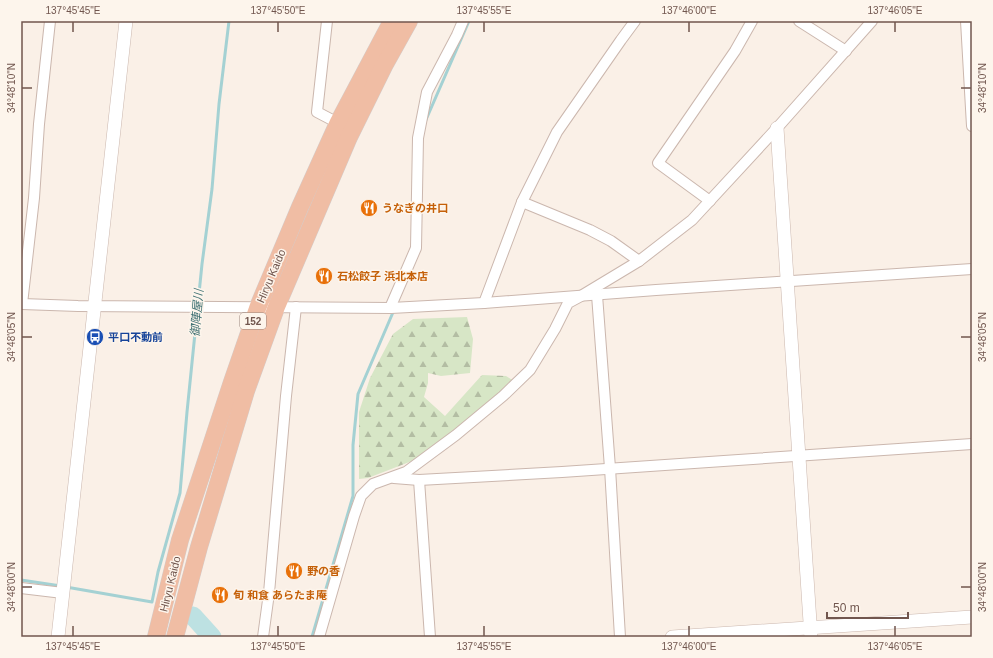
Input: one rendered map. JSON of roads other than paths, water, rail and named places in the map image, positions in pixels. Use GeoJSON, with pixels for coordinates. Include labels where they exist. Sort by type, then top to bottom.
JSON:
{"type":"FeatureCollection","features":[{"type":"Feature","properties":{"kind":"highway","name":"Hiryu Kaido"},"geometry":{"type":"LineString","coordinates":[[156,637],[180,540],[258,307],[300,207],[338,123],[392,21]]}},
{"type":"Feature","properties":{"kind":"highway","name":"Hiryu Kaido"},"geometry":{"type":"LineString","coordinates":[[175,637],[199,547],[246,391],[276,308],[349,137],[409,21]]}},
{"type":"Feature","properties":{"kind":"street"},"geometry":{"type":"LineString","coordinates":[[50,21],[39,124],[34,198],[21,308],[95,306],[393,308],[972,269]]}},
{"type":"Feature","properties":{"kind":"street"},"geometry":{"type":"LineString","coordinates":[[58,637],[126,21]]}},
{"type":"Feature","properties":{"kind":"street"},"geometry":{"type":"LineString","coordinates":[[327,21],[317,112],[338,123]]}},
{"type":"Feature","properties":{"kind":"street"},"geometry":{"type":"LineString","coordinates":[[393,308],[416,248],[418,138],[427,92],[463,21]]}},
{"type":"Feature","properties":{"kind":"street"},"geometry":{"type":"LineString","coordinates":[[484,303],[522,202],[557,132],[635,21]]}},
{"type":"Feature","properties":{"kind":"street"},"geometry":{"type":"LineString","coordinates":[[710,200],[658,163],[734,51],[752,21]]}},
{"type":"Feature","properties":{"kind":"street"},"geometry":{"type":"LineString","coordinates":[[799,21],[846,51]]}},
{"type":"Feature","properties":{"kind":"street"},"geometry":{"type":"LineString","coordinates":[[319,637],[354,516],[362,496],[373,484],[406,472],[503,396],[530,370],[555,329],[568,303],[639,261],[692,220],[777,128],[872,21]]}},
{"type":"Feature","properties":{"kind":"street"},"geometry":{"type":"LineString","coordinates":[[966,21],[972,126]]}},
{"type":"Feature","properties":{"kind":"street"},"geometry":{"type":"LineString","coordinates":[[777,128],[811,632]]}},
{"type":"Feature","properties":{"kind":"street"},"geometry":{"type":"LineString","coordinates":[[522,202],[590,230],[611,241],[639,261]]}},
{"type":"Feature","properties":{"kind":"street"},"geometry":{"type":"LineString","coordinates":[[598,295],[620,637]]}},
{"type":"Feature","properties":{"kind":"street"},"geometry":{"type":"LineString","coordinates":[[263,637],[269,593],[286,396],[296,307]]}},
{"type":"Feature","properties":{"kind":"street"},"geometry":{"type":"LineString","coordinates":[[390,477],[419,480],[972,444]]}},
{"type":"Feature","properties":{"kind":"street"},"geometry":{"type":"LineString","coordinates":[[419,480],[430,637]]}},
{"type":"Feature","properties":{"kind":"street"},"geometry":{"type":"LineString","coordinates":[[21,588],[63,593]]}},
{"type":"Feature","properties":{"kind":"street"},"geometry":{"type":"LineString","coordinates":[[672,637],[811,632],[972,617]]}},
{"type":"Feature","properties":{"kind":"waterway","name":"御陣屋川"},"geometry":{"type":"LineString","coordinates":[[66,587],[152,602],[158,572],[180,493],[202,264],[212,189],[219,104],[229,21]]}},
{"type":"Feature","properties":{"kind":"waterway"},"geometry":{"type":"LineString","coordinates":[[425,122],[469,21]]}},
{"type":"Feature","properties":{"kind":"waterway"},"geometry":{"type":"LineString","coordinates":[[312,637],[353,496],[353,445],[358,394],[394,310]]}},
{"type":"Feature","properties":{"kind":"waterway"},"geometry":{"type":"LineString","coordinates":[[21,580],[61,586]]}},
{"type":"Feature","properties":{"kind":"waterway","name":"御陣屋川"},"geometry":{"type":"LineString","coordinates":[[193,616],[212,637]]}},
{"type":"Feature","properties":{"kind":"place","name":"うなぎの井口"},"geometry":{"type":"Point","coordinates":[369,208]}},
{"type":"Feature","properties":{"kind":"place","name":"石松餃子 浜北本店"},"geometry":{"type":"Point","coordinates":[324,276]}},
{"type":"Feature","properties":{"kind":"place","name":"平口不動前"},"geometry":{"type":"Point","coordinates":[95,337]}},
{"type":"Feature","properties":{"kind":"place","name":"野の香"},"geometry":{"type":"Point","coordinates":[294,571]}},
{"type":"Feature","properties":{"kind":"place","name":"旬 和食 あらたま庵"},"geometry":{"type":"Point","coordinates":[220,595]}}]}
